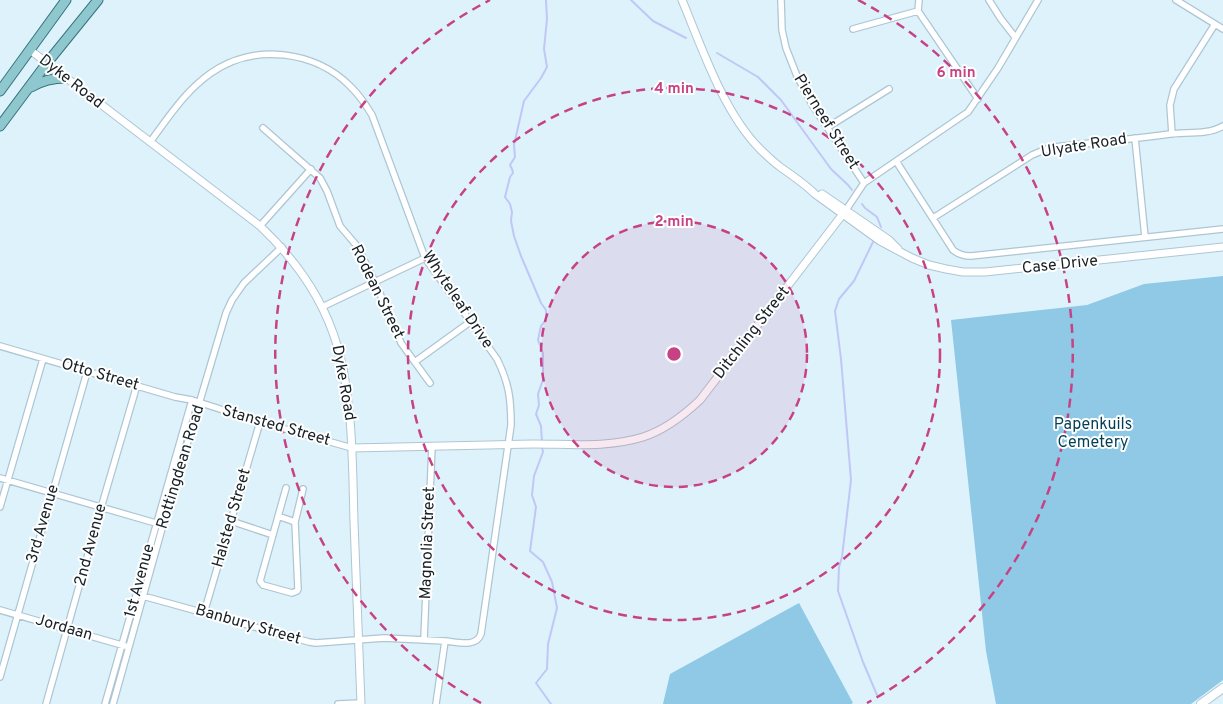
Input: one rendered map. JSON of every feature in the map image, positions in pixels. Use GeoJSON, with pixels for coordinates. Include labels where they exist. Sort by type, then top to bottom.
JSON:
{"type":"FeatureCollection","features":[{"type":"Feature","properties":{"kind":"main road"},"geometry":{"type":"LineString","coordinates":[[0,91],[66,0]]}},
{"type":"Feature","properties":{"kind":"main road"},"geometry":{"type":"LineString","coordinates":[[0,126],[47,63],[98,0]]}},
{"type":"Feature","properties":{"kind":"main road"},"geometry":{"type":"LineString","coordinates":[[29,88],[50,79],[66,78]]}},
{"type":"Feature","properties":{"kind":"main road"},"geometry":{"type":"LineString","coordinates":[[1201,704],[1223,688]]}},
{"type":"Feature","properties":{"kind":"street","name":"Case Drive"},"geometry":{"type":"LineString","coordinates":[[682,0],[720,88],[741,127],[759,148],[815,194],[844,212],[887,245],[920,261],[938,268],[975,273],[1223,247]]}},
{"type":"Feature","properties":{"kind":"street","name":"Pierneef Street"},"geometry":{"type":"LineString","coordinates":[[781,0],[782,30],[792,64],[804,90],[864,183]]}},
{"type":"Feature","properties":{"kind":"street"},"geometry":{"type":"LineString","coordinates":[[919,0],[918,11],[978,99]]}},
{"type":"Feature","properties":{"kind":"street"},"geometry":{"type":"LineString","coordinates":[[989,0],[1001,20],[1016,38]]}},
{"type":"Feature","properties":{"kind":"street","name":"Ditchling Street"},"geometry":{"type":"LineString","coordinates":[[352,448],[625,442],[653,433],[677,420],[700,400],[844,212],[864,183],[968,112],[998,68],[1038,0]]}},
{"type":"Feature","properties":{"kind":"street"},"geometry":{"type":"LineString","coordinates":[[1176,0],[1223,29]]}},
{"type":"Feature","properties":{"kind":"street"},"geometry":{"type":"LineString","coordinates":[[852,29],[918,11]]}},
{"type":"Feature","properties":{"kind":"street"},"geometry":{"type":"LineString","coordinates":[[1172,134],[1170,105],[1174,89],[1215,24]]}},
{"type":"Feature","properties":{"kind":"street","name":"Dyke Road"},"geometry":{"type":"LineString","coordinates":[[30,50],[260,226],[282,248],[302,273],[322,308],[335,337],[345,376],[352,448],[361,704]]}},
{"type":"Feature","properties":{"kind":"street","name":"Whyteleaf Drive"},"geometry":{"type":"LineString","coordinates":[[150,142],[192,89],[210,73],[230,62],[254,55],[286,55],[312,62],[332,72],[350,86],[372,115],[425,258],[497,359],[506,381],[512,404],[509,445],[481,637],[472,643],[445,641]]}},
{"type":"Feature","properties":{"kind":"street"},"geometry":{"type":"LineString","coordinates":[[828,127],[889,89]]}},
{"type":"Feature","properties":{"kind":"street","name":"Ulyate Road"},"geometry":{"type":"LineString","coordinates":[[933,218],[1037,152],[1054,147],[1203,132],[1216,130],[1223,126]]}},
{"type":"Feature","properties":{"kind":"street","name":"Rodean Street"},"geometry":{"type":"LineString","coordinates":[[264,128],[320,178],[324,184],[341,228],[356,246],[376,282],[400,339],[430,382]]}},
{"type":"Feature","properties":{"kind":"street"},"geometry":{"type":"LineString","coordinates":[[1135,138],[1145,237]]}},
{"type":"Feature","properties":{"kind":"street"},"geometry":{"type":"LineString","coordinates":[[896,161],[953,250],[961,255],[971,256],[1223,229]]}},
{"type":"Feature","properties":{"kind":"street"},"geometry":{"type":"LineString","coordinates":[[260,226],[311,170]]}},
{"type":"Feature","properties":{"kind":"street","name":"Rottingdean Road"},"geometry":{"type":"LineString","coordinates":[[113,704],[126,646],[143,596],[159,524],[200,403],[224,320],[232,300],[244,283],[282,248]]}},
{"type":"Feature","properties":{"kind":"street"},"geometry":{"type":"LineString","coordinates":[[322,308],[425,258]]}},
{"type":"Feature","properties":{"kind":"street"},"geometry":{"type":"LineString","coordinates":[[416,361],[470,322]]}},
{"type":"Feature","properties":{"kind":"street","name":"Otto Street"},"geometry":{"type":"LineString","coordinates":[[0,346],[200,403]]}},
{"type":"Feature","properties":{"kind":"street"},"geometry":{"type":"LineString","coordinates":[[0,507],[43,359]]}},
{"type":"Feature","properties":{"kind":"street","name":"3rd Avenue"},"geometry":{"type":"LineString","coordinates":[[0,676],[87,372]]}},
{"type":"Feature","properties":{"kind":"street","name":"2nd Avenue"},"geometry":{"type":"LineString","coordinates":[[46,704],[137,385]]}},
{"type":"Feature","properties":{"kind":"street","name":"1st Avenue"},"geometry":{"type":"LineString","coordinates":[[105,704],[126,646],[192,400]]}},
{"type":"Feature","properties":{"kind":"street","name":"Stansted Street"},"geometry":{"type":"LineString","coordinates":[[200,403],[352,448]]}},
{"type":"Feature","properties":{"kind":"street","name":"Halsted Street"},"geometry":{"type":"LineString","coordinates":[[204,613],[260,422]]}},
{"type":"Feature","properties":{"kind":"street","name":"Magnolia Street"},"geometry":{"type":"LineString","coordinates":[[424,639],[432,446]]}},
{"type":"Feature","properties":{"kind":"street"},"geometry":{"type":"LineString","coordinates":[[0,478],[159,524]]}},
{"type":"Feature","properties":{"kind":"street"},"geometry":{"type":"LineString","coordinates":[[286,488],[260,582],[263,585],[292,593],[296,592],[299,587],[295,522],[303,489]]}},
{"type":"Feature","properties":{"kind":"street"},"geometry":{"type":"LineString","coordinates":[[278,516],[295,522]]}},
{"type":"Feature","properties":{"kind":"street"},"geometry":{"type":"LineString","coordinates":[[231,521],[273,535]]}},
{"type":"Feature","properties":{"kind":"street","name":"Banbury Street"},"geometry":{"type":"LineString","coordinates":[[143,596],[301,641],[316,643],[384,638],[445,641]]}},
{"type":"Feature","properties":{"kind":"street","name":"Jordaan"},"geometry":{"type":"LineString","coordinates":[[0,610],[126,646]]}},
{"type":"Feature","properties":{"kind":"street"},"geometry":{"type":"LineString","coordinates":[[436,704],[445,641]]}},
{"type":"Feature","properties":{"kind":"street"},"geometry":{"type":"LineString","coordinates":[[338,704],[361,704]]}},
{"type":"Feature","properties":{"kind":"green space","name":"Papenkuils Cemetery"},"geometry":{"type":"Polygon","coordinates":[[[1223,276],[1223,680],[1191,704],[996,704],[986,651],[951,320],[1087,305],[1144,284],[1223,276]]]}},
{"type":"Feature","properties":{"kind":"green space"},"geometry":{"type":"Polygon","coordinates":[[[799,603],[853,703],[663,704],[670,674],[799,603]]]}},
{"type":"Feature","properties":{"kind":"waterway"},"geometry":{"type":"LineString","coordinates":[[542,442],[541,426],[536,414],[539,405],[538,394],[543,380],[543,353],[538,340],[541,326],[546,320],[546,310],[541,303],[521,256],[514,236],[510,204],[505,197],[510,177],[513,173],[510,165],[515,157],[514,145],[524,101],[547,67],[544,49],[547,19],[546,0]]}},
{"type":"Feature","properties":{"kind":"waterway"},"geometry":{"type":"LineString","coordinates":[[631,0],[653,21],[686,38]]}},
{"type":"Feature","properties":{"kind":"waterway"},"geometry":{"type":"LineString","coordinates":[[717,53],[758,77],[781,100],[831,169],[852,190]]}},
{"type":"Feature","properties":{"kind":"waterway"},"geometry":{"type":"LineString","coordinates":[[862,204],[877,217],[881,227]]}},
{"type":"Feature","properties":{"kind":"waterway"},"geometry":{"type":"LineString","coordinates":[[873,242],[854,281],[839,299],[835,311],[851,480],[842,557],[839,567],[838,591],[863,662],[877,695]]}},
{"type":"Feature","properties":{"kind":"waterway"},"geometry":{"type":"LineString","coordinates":[[542,447],[543,452],[534,476],[532,495],[536,507],[530,551],[543,562],[552,582],[557,608],[548,644],[547,669],[536,683],[551,704]]}}]}
